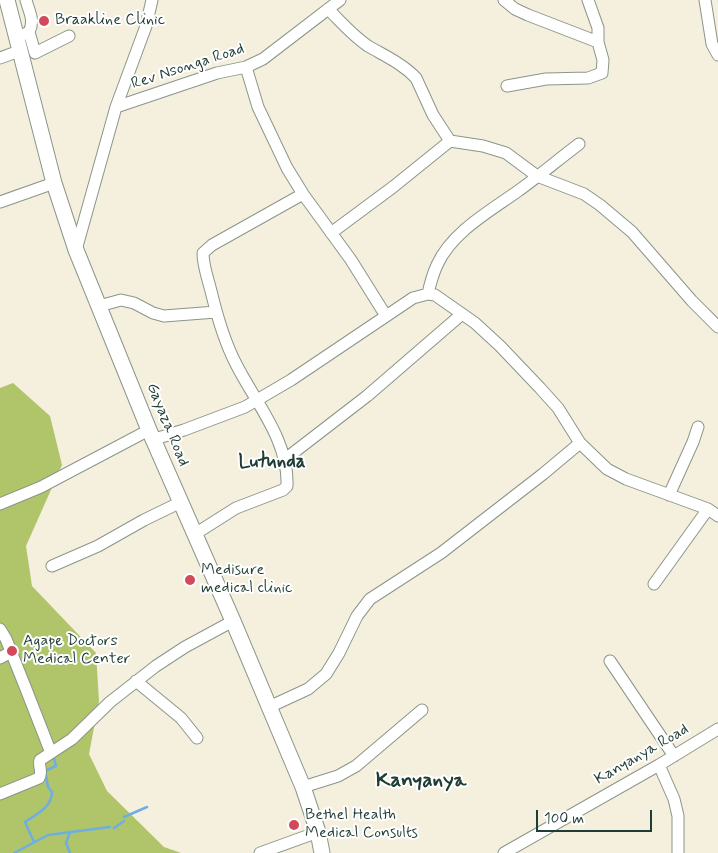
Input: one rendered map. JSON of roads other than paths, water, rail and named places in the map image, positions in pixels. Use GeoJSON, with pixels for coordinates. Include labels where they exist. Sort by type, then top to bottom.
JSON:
{"type":"FeatureCollection","features":[{"type":"Feature","properties":{"kind":"main road","name":"Gayaza Road"},"geometry":{"type":"LineString","coordinates":[[8,0],[22,40],[54,182],[76,250],[152,434],[304,787],[318,832],[322,853]]}},
{"type":"Feature","properties":{"kind":"street"},"geometry":{"type":"LineString","coordinates":[[0,58],[22,40],[32,26],[32,18],[26,0]]}},
{"type":"Feature","properties":{"kind":"street"},"geometry":{"type":"LineString","coordinates":[[76,250],[116,107],[146,26],[152,0]]}},
{"type":"Feature","properties":{"kind":"street","name":"Rev Nsonga Road"},"geometry":{"type":"LineString","coordinates":[[116,107],[217,73],[246,66],[272,53],[340,0]]}},
{"type":"Feature","properties":{"kind":"street"},"geometry":{"type":"LineString","coordinates":[[504,0],[515,9],[528,15],[598,42]]}},
{"type":"Feature","properties":{"kind":"street"},"geometry":{"type":"LineString","coordinates":[[507,86],[546,78],[578,79],[595,77],[602,73],[604,60],[598,42],[596,22],[588,0]]}},
{"type":"Feature","properties":{"kind":"street"},"geometry":{"type":"LineString","coordinates":[[718,7],[706,5],[712,44],[718,55]]}},
{"type":"Feature","properties":{"kind":"street"},"geometry":{"type":"LineString","coordinates":[[328,9],[357,38],[413,74],[433,115],[450,141]]}},
{"type":"Feature","properties":{"kind":"street"},"geometry":{"type":"LineString","coordinates":[[22,40],[35,53],[69,36]]}},
{"type":"Feature","properties":{"kind":"street"},"geometry":{"type":"LineString","coordinates":[[246,66],[255,99],[265,124],[287,168],[386,316]]}},
{"type":"Feature","properties":{"kind":"street"},"geometry":{"type":"LineString","coordinates":[[331,233],[393,187],[450,141],[483,146],[506,153],[537,176],[584,194],[600,205],[632,232],[692,302],[718,327]]}},
{"type":"Feature","properties":{"kind":"street"},"geometry":{"type":"LineString","coordinates":[[428,294],[437,264],[448,248],[477,219],[579,144]]}},
{"type":"Feature","properties":{"kind":"street"},"geometry":{"type":"LineString","coordinates":[[0,202],[54,182]]}},
{"type":"Feature","properties":{"kind":"street"},"geometry":{"type":"LineString","coordinates":[[195,534],[236,508],[283,490],[287,486],[280,445],[236,363],[216,312],[203,258],[206,249],[303,194]]}},
{"type":"Feature","properties":{"kind":"street"},"geometry":{"type":"LineString","coordinates":[[0,504],[41,487],[152,434],[184,430],[244,407],[291,380],[413,298],[428,294],[436,295],[500,346],[558,408],[580,443],[599,462],[626,480],[708,509],[718,516]]}},
{"type":"Feature","properties":{"kind":"street"},"geometry":{"type":"LineString","coordinates":[[99,306],[121,300],[134,303],[153,314],[164,316],[197,315],[216,312]]}},
{"type":"Feature","properties":{"kind":"street"},"geometry":{"type":"LineString","coordinates":[[284,460],[366,396],[462,314]]}},
{"type":"Feature","properties":{"kind":"street"},"geometry":{"type":"LineString","coordinates":[[669,495],[698,427]]}},
{"type":"Feature","properties":{"kind":"street"},"geometry":{"type":"LineString","coordinates":[[269,707],[308,689],[326,674],[339,653],[357,616],[370,599],[441,553],[580,443]]}},
{"type":"Feature","properties":{"kind":"street"},"geometry":{"type":"LineString","coordinates":[[52,566],[98,546],[181,502]]}},
{"type":"Feature","properties":{"kind":"street"},"geometry":{"type":"LineString","coordinates":[[654,584],[708,509]]}},
{"type":"Feature","properties":{"kind":"street"},"geometry":{"type":"LineString","coordinates":[[0,794],[39,778],[41,774],[40,760],[72,739],[110,702],[185,646],[233,621]]}},
{"type":"Feature","properties":{"kind":"street"},"geometry":{"type":"LineString","coordinates":[[0,630],[11,652],[51,753]]}},
{"type":"Feature","properties":{"kind":"street"},"geometry":{"type":"LineString","coordinates":[[0,658],[11,652]]}},
{"type":"Feature","properties":{"kind":"street"},"geometry":{"type":"LineString","coordinates":[[610,661],[674,756]]}},
{"type":"Feature","properties":{"kind":"street"},"geometry":{"type":"LineString","coordinates":[[136,681],[181,718],[197,738]]}},
{"type":"Feature","properties":{"kind":"street"},"geometry":{"type":"LineString","coordinates":[[304,787],[338,776],[356,766],[422,710]]}},
{"type":"Feature","properties":{"kind":"street","name":"Kanyanya Road"},"geometry":{"type":"LineString","coordinates":[[504,853],[659,765],[718,729]]}},
{"type":"Feature","properties":{"kind":"street"},"geometry":{"type":"LineString","coordinates":[[659,765],[674,799],[678,816],[678,853]]}},
{"type":"Feature","properties":{"kind":"street"},"geometry":{"type":"LineString","coordinates":[[260,853],[318,832]]}},
{"type":"Feature","properties":{"kind":"waterway"},"geometry":{"type":"LineString","coordinates":[[34,842],[25,822],[43,810],[49,802],[52,792],[48,787],[45,771],[56,766],[53,755]]}},
{"type":"Feature","properties":{"kind":"waterway"},"geometry":{"type":"LineString","coordinates":[[124,817],[147,807]]}},
{"type":"Feature","properties":{"kind":"waterway"},"geometry":{"type":"LineString","coordinates":[[114,828],[124,821]]}},
{"type":"Feature","properties":{"kind":"waterway"},"geometry":{"type":"LineString","coordinates":[[14,853],[48,835],[110,827]]}},
{"type":"Feature","properties":{"kind":"waterway"},"geometry":{"type":"LineString","coordinates":[[70,832],[66,843],[70,853]]}},
{"type":"Feature","properties":{"kind":"place","name":"Braakline Clinic"},"geometry":{"type":"Point","coordinates":[44,21]}},
{"type":"Feature","properties":{"kind":"place","name":"Medisure medical clinic"},"geometry":{"type":"Point","coordinates":[190,580]}},
{"type":"Feature","properties":{"kind":"place","name":"Agape Doctors Medical Center"},"geometry":{"type":"Point","coordinates":[12,651]}},
{"type":"Feature","properties":{"kind":"place","name":"Bethel Health Medical Consults"},"geometry":{"type":"Point","coordinates":[294,825]}},
{"type":"Feature","properties":{"kind":"district","name":"Lutunda"},"geometry":{"type":"Point","coordinates":[272,463]}},
{"type":"Feature","properties":{"kind":"district","name":"Kanyanya"},"geometry":{"type":"Point","coordinates":[421,782]}}]}
